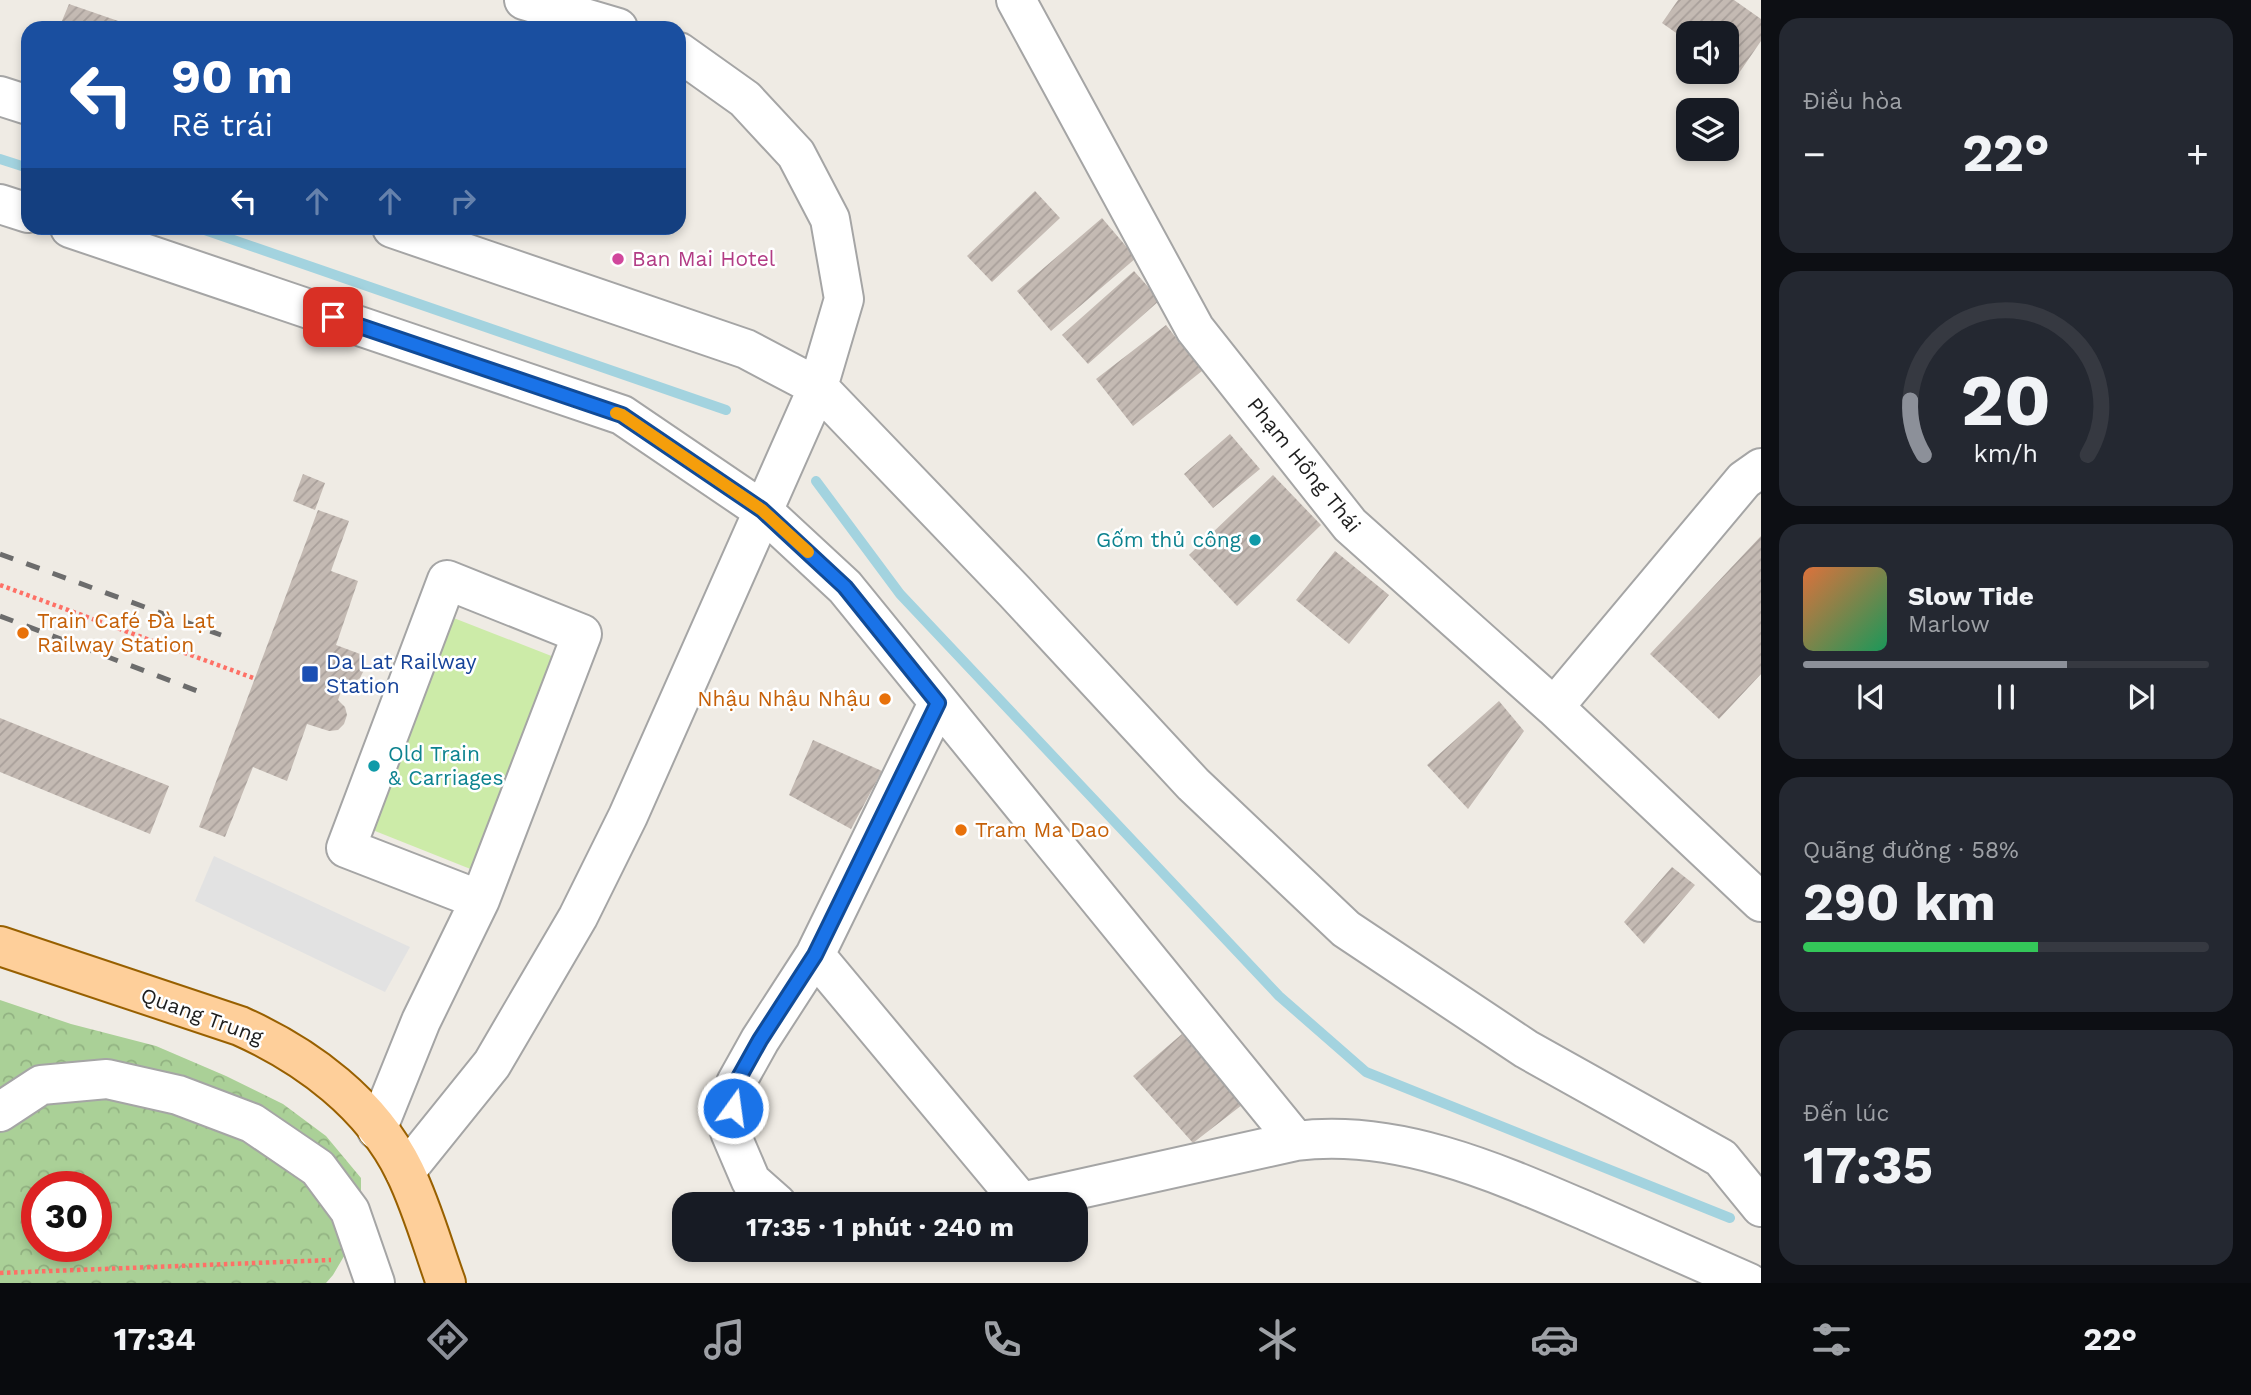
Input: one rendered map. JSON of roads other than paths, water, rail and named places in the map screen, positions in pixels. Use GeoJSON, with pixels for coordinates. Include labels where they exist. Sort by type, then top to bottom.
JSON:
{"type":"FeatureCollection","features":[{"type":"Feature","properties":{"kind":"main road","name":"Quang Trung"},"geometry":{"type":"LineString","coordinates":[[0,946],[240,1026],[300,1057],[327,1077],[353,1101],[377,1130],[405,1172],[446,1283]]}},
{"type":"Feature","properties":{"kind":"street"},"geometry":{"type":"LineString","coordinates":[[524,0],[594,21]]}},
{"type":"Feature","properties":{"kind":"street","name":"Phạm Hồng Thái"},"geometry":{"type":"LineString","coordinates":[[1016,0],[1195,329],[1350,525],[1554,707],[1761,902]]}},
{"type":"Feature","properties":{"kind":"street"},"geometry":{"type":"LineString","coordinates":[[405,1172],[492,1064],[578,917],[628,816],[818,387],[844,299],[830,219],[796,154],[746,99],[686,57]]}},
{"type":"Feature","properties":{"kind":"street"},"geometry":{"type":"LineString","coordinates":[[0,96],[21,103]]}},
{"type":"Feature","properties":{"kind":"street"},"geometry":{"type":"LineString","coordinates":[[0,204],[21,211]]}},
{"type":"Feature","properties":{"kind":"street"},"geometry":{"type":"LineString","coordinates":[[92,235],[622,415],[762,510],[845,587],[1296,1141]]}},
{"type":"Feature","properties":{"kind":"street"},"geometry":{"type":"LineString","coordinates":[[412,235],[746,349],[818,387],[1015,592],[1193,784],[1346,929],[1526,1049],[1721,1158],[1761,1207]]}},
{"type":"Feature","properties":{"kind":"street"},"geometry":{"type":"LineString","coordinates":[[1554,707],[1744,481],[1761,468]]}},
{"type":"Feature","properties":{"kind":"street"},"geometry":{"type":"LineString","coordinates":[[377,1130],[421,1021],[480,900],[582,634],[447,580],[346,848],[480,900]]}},
{"type":"Feature","properties":{"kind":"street"},"geometry":{"type":"LineString","coordinates":[[763,1192],[751,1181],[730,1132],[736,1083],[760,1040],[815,955],[938,703]]}},
{"type":"Feature","properties":{"kind":"street"},"geometry":{"type":"LineString","coordinates":[[815,955],[1008,1192]]}},
{"type":"Feature","properties":{"kind":"street"},"geometry":{"type":"LineString","coordinates":[[0,1112],[41,1085],[107,1079],[178,1095],[252,1124],[318,1168],[350,1211],[371,1271]]}},
{"type":"Feature","properties":{"kind":"street"},"geometry":{"type":"LineString","coordinates":[[1066,1192],[1296,1141],[1322,1138],[1408,1146],[1507,1177],[1749,1283]]}},
{"type":"Feature","properties":{"kind":"waterway"},"geometry":{"type":"LineString","coordinates":[[0,159],[21,166]]}},
{"type":"Feature","properties":{"kind":"waterway"},"geometry":{"type":"LineString","coordinates":[[219,235],[726,410]]}},
{"type":"Feature","properties":{"kind":"waterway"},"geometry":{"type":"LineString","coordinates":[[816,481],[900,594],[1279,996],[1366,1072],[1730,1218]]}},
{"type":"Feature","properties":{"kind":"railway"},"geometry":{"type":"LineString","coordinates":[[0,554],[221,635]]}},
{"type":"Feature","properties":{"kind":"railway"},"geometry":{"type":"LineString","coordinates":[[0,616],[208,695]]}},
{"type":"Feature","properties":{"kind":"place","name":"Ban Mai Hotel"},"geometry":{"type":"Point","coordinates":[618,259]}},
{"type":"Feature","properties":{"kind":"place","name":"Gốm thủ công"},"geometry":{"type":"Point","coordinates":[1255,540]}},
{"type":"Feature","properties":{"kind":"place","name":"Train Café Đà Lạt Railway Station"},"geometry":{"type":"Point","coordinates":[23,633]}},
{"type":"Feature","properties":{"kind":"place","name":"Da Lat Railway Station"},"geometry":{"type":"Point","coordinates":[310,674]}},
{"type":"Feature","properties":{"kind":"place","name":"Nhậu Nhậu Nhậu"},"geometry":{"type":"Point","coordinates":[885,699]}},
{"type":"Feature","properties":{"kind":"place","name":"Old Train & Carriages"},"geometry":{"type":"Point","coordinates":[374,766]}},
{"type":"Feature","properties":{"kind":"place","name":"Tram Ma Dao"},"geometry":{"type":"Point","coordinates":[961,830]}}]}
